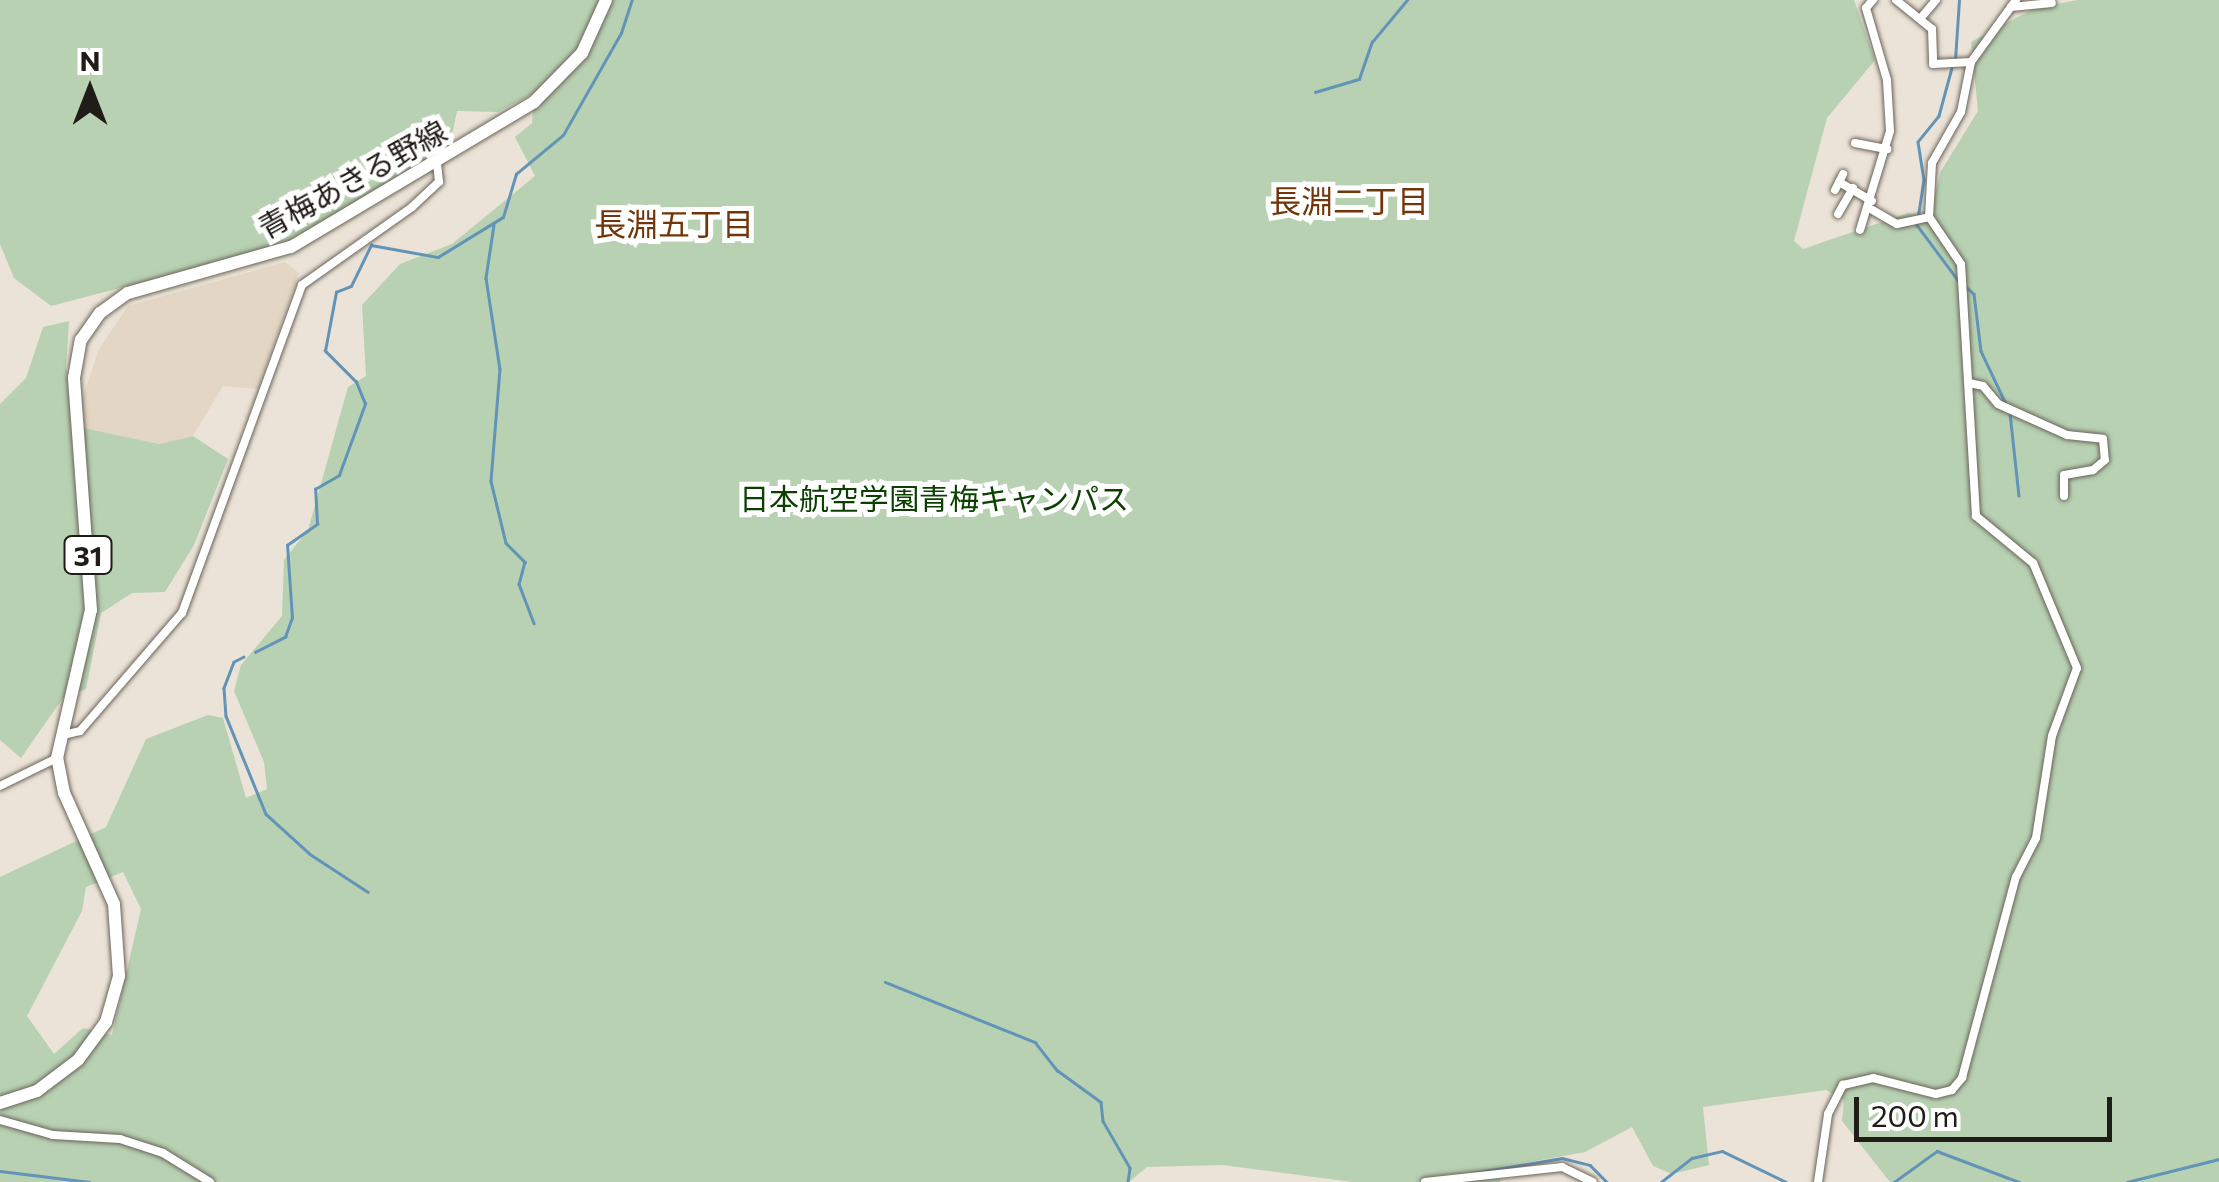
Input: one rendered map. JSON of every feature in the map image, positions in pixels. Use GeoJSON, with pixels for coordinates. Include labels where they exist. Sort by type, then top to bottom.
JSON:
{"type":"FeatureCollection","features":[{"type":"Feature","properties":{"kind":"main road","name":"青梅あきる野線"},"geometry":{"type":"LineString","coordinates":[[0,1104],[37,1090],[78,1060],[106,1022],[118,976],[114,904],[64,793],[57,758],[58,735],[92,610],[74,378],[90,324],[128,293],[290,247],[437,162],[558,81],[590,39],[606,0]]}},
{"type":"Feature","properties":{"kind":"street"},"geometry":{"type":"LineString","coordinates":[[1860,230],[1886,149],[1886,80],[1866,8],[1873,0]]}},
{"type":"Feature","properties":{"kind":"street"},"geometry":{"type":"LineString","coordinates":[[1896,0],[1932,29],[1933,64],[1971,62]]}},
{"type":"Feature","properties":{"kind":"street"},"geometry":{"type":"LineString","coordinates":[[1920,19],[1936,0]]}},
{"type":"Feature","properties":{"kind":"street"},"geometry":{"type":"LineString","coordinates":[[1818,1182],[1828,1114],[1843,1085],[1873,1078],[1936,1094],[1952,1090],[1962,1078],[2016,877],[2036,838],[2052,736],[2077,668],[2033,564],[1976,516],[1960,264],[1930,217],[1932,164],[1961,112],[1971,62],[2014,4],[2052,3]]}},
{"type":"Feature","properties":{"kind":"street"},"geometry":{"type":"LineString","coordinates":[[1855,143],[1886,149]]}},
{"type":"Feature","properties":{"kind":"street"},"geometry":{"type":"LineString","coordinates":[[58,735],[80,731],[182,612],[302,284],[412,207],[439,182],[437,162]]}},
{"type":"Feature","properties":{"kind":"street"},"geometry":{"type":"LineString","coordinates":[[1839,182],[1853,188],[1897,224],[1930,217]]}},
{"type":"Feature","properties":{"kind":"street"},"geometry":{"type":"LineString","coordinates":[[1838,214],[1853,188]]}},
{"type":"Feature","properties":{"kind":"street"},"geometry":{"type":"LineString","coordinates":[[1969,383],[1983,386],[1998,404],[2066,436],[2103,439],[2105,460],[2093,470],[2064,475],[2064,496]]}},
{"type":"Feature","properties":{"kind":"street"},"geometry":{"type":"LineString","coordinates":[[0,786],[57,758]]}},
{"type":"Feature","properties":{"kind":"street"},"geometry":{"type":"LineString","coordinates":[[0,1120],[53,1136],[120,1139],[163,1153],[210,1182]]}},
{"type":"Feature","properties":{"kind":"street"},"geometry":{"type":"LineString","coordinates":[[1425,1182],[1562,1167],[1593,1182]]}},
{"type":"Feature","properties":{"kind":"shaded area"},"geometry":{"type":"Polygon","coordinates":[[[285,262],[299,273],[258,389],[223,386],[193,436],[159,444],[83,429],[78,411],[99,349],[128,306],[285,262]]]}},
{"type":"Feature","properties":{"kind":"green space","name":"日本航空学園青梅キャンパス"},"geometry":{"type":"Polygon","coordinates":[[[0,0],[1854,0],[1875,60],[1827,118],[1794,241],[1803,249],[1908,213],[1929,217],[1941,171],[1978,111],[1971,42],[2035,8],[2078,0],[2219,0],[2219,1182],[1890,1182],[1842,1121],[1844,1100],[1826,1090],[1703,1107],[1709,1165],[1672,1174],[1653,1166],[1632,1127],[1585,1152],[1501,1167],[1500,1182],[1353,1182],[1222,1165],[1147,1167],[1129,1182],[0,1182],[0,877],[106,827],[146,739],[208,715],[223,718],[246,798],[267,789],[264,762],[234,691],[241,665],[282,616],[284,560],[308,530],[348,387],[366,376],[362,305],[400,264],[452,244],[535,176],[515,137],[532,123],[534,93],[498,112],[457,111],[450,145],[443,151],[424,145],[439,156],[288,244],[51,306],[14,278],[0,244],[0,0]],[[123,872],[86,887],[82,911],[27,1016],[54,1054],[83,1028],[112,1035],[141,909],[123,872]]]}},
{"type":"Feature","properties":{"kind":"green space"},"geometry":{"type":"Polygon","coordinates":[[[69,321],[66,368],[83,428],[159,444],[193,436],[228,459],[194,545],[165,592],[132,593],[101,613],[86,689],[63,698],[21,758],[0,740],[0,404],[26,378],[43,327],[69,321]]]}},
{"type":"Feature","properties":{"kind":"waterway"},"geometry":{"type":"LineString","coordinates":[[255,652],[285,637],[292,618],[287,545],[317,524],[315,489],[339,475],[365,404],[356,382],[325,351],[336,292],[351,286],[371,245],[438,257],[503,217],[516,174],[563,135],[621,33],[632,0]]}},
{"type":"Feature","properties":{"kind":"waterway"},"geometry":{"type":"LineString","coordinates":[[1315,92],[1359,79],[1372,42],[1407,0]]}},
{"type":"Feature","properties":{"kind":"waterway"},"geometry":{"type":"LineString","coordinates":[[1955,60],[1959,0]]}},
{"type":"Feature","properties":{"kind":"waterway"},"geometry":{"type":"LineString","coordinates":[[1952,68],[1939,116],[1918,142],[1924,180],[1917,225],[1958,280]]}},
{"type":"Feature","properties":{"kind":"waterway"},"geometry":{"type":"LineString","coordinates":[[494,225],[486,278],[500,369],[491,481],[506,543],[525,562],[519,584],[534,623]]}},
{"type":"Feature","properties":{"kind":"waterway"},"geometry":{"type":"LineString","coordinates":[[1964,285],[1974,294],[1981,351],[2007,406]]}},
{"type":"Feature","properties":{"kind":"waterway"},"geometry":{"type":"LineString","coordinates":[[2010,413],[2019,496]]}},
{"type":"Feature","properties":{"kind":"waterway"},"geometry":{"type":"LineString","coordinates":[[244,657],[234,662],[224,688],[226,716],[266,814],[310,854],[368,892]]}},
{"type":"Feature","properties":{"kind":"waterway"},"geometry":{"type":"LineString","coordinates":[[885,982],[1035,1042],[1057,1070],[1101,1102],[1103,1121],[1130,1168],[1128,1182]]}},
{"type":"Feature","properties":{"kind":"waterway"},"geometry":{"type":"LineString","coordinates":[[1661,1182],[1692,1158],[1722,1151],[1786,1182]]}},
{"type":"Feature","properties":{"kind":"waterway"},"geometry":{"type":"LineString","coordinates":[[1894,1182],[1937,1151],[2019,1182]]}},
{"type":"Feature","properties":{"kind":"waterway"},"geometry":{"type":"LineString","coordinates":[[1473,1173],[1562,1158],[1590,1165],[1607,1182]]}},
{"type":"Feature","properties":{"kind":"waterway"},"geometry":{"type":"LineString","coordinates":[[2127,1182],[2219,1159]]}},
{"type":"Feature","properties":{"kind":"waterway"},"geometry":{"type":"LineString","coordinates":[[0,1171],[89,1182]]}},
{"type":"Feature","properties":{"kind":"district","name":"長淵二丁目"},"geometry":{"type":"Point","coordinates":[1349,200]}},
{"type":"Feature","properties":{"kind":"district","name":"長淵五丁目"},"geometry":{"type":"Point","coordinates":[674,223]}}]}
